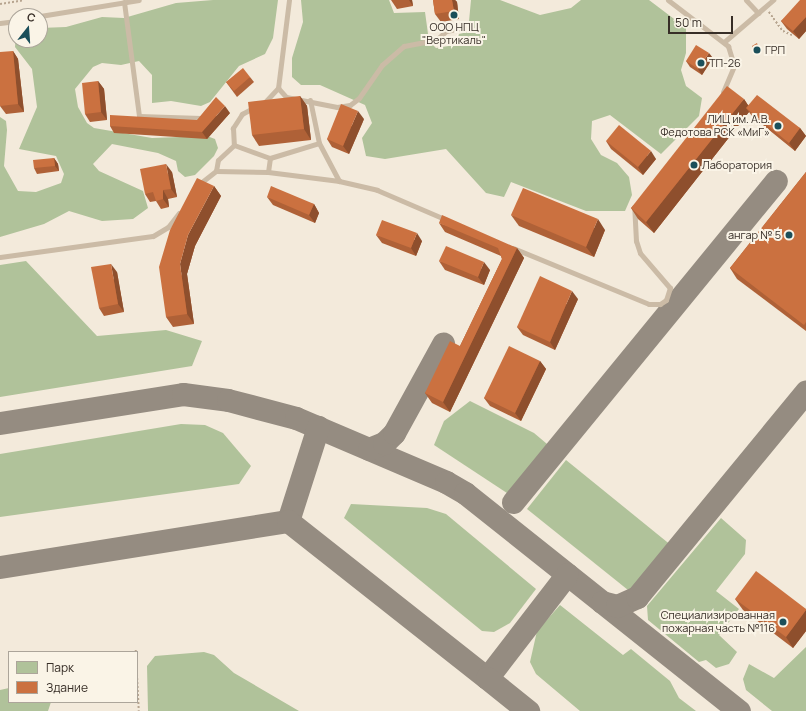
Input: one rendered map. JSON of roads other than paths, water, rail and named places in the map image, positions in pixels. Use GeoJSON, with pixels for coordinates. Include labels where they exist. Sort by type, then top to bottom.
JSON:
{"type":"FeatureCollection","features":[{"type":"Feature","properties":{"kind":"lane"},"geometry":{"type":"LineString","coordinates":[[48,15],[139,0]]}},
{"type":"Feature","properties":{"kind":"lane"},"geometry":{"type":"LineString","coordinates":[[234,145],[233,128],[242,114],[265,103],[278,88],[289,0]]}},
{"type":"Feature","properties":{"kind":"lane"},"geometry":{"type":"LineString","coordinates":[[668,0],[724,42],[732,53],[734,66],[720,96]]}},
{"type":"Feature","properties":{"kind":"lane"},"geometry":{"type":"LineString","coordinates":[[746,0],[758,13]]}},
{"type":"Feature","properties":{"kind":"lane"},"geometry":{"type":"LineString","coordinates":[[724,42],[773,0]]}},
{"type":"Feature","properties":{"kind":"lane"},"geometry":{"type":"LineString","coordinates":[[124,2],[139,116],[201,118]]}},
{"type":"Feature","properties":{"kind":"lane"},"geometry":{"type":"LineString","coordinates":[[278,88],[286,97],[310,100],[337,107],[350,105],[382,65],[404,46],[433,41],[446,31],[462,28]]}},
{"type":"Feature","properties":{"kind":"lane"},"geometry":{"type":"LineString","coordinates":[[310,100],[319,142],[339,181]]}},
{"type":"Feature","properties":{"kind":"lane"},"geometry":{"type":"LineString","coordinates":[[234,145],[270,158],[319,142]]}},
{"type":"Feature","properties":{"kind":"lane"},"geometry":{"type":"LineString","coordinates":[[193,191],[216,171],[218,160],[234,145]]}},
{"type":"Feature","properties":{"kind":"lane"},"geometry":{"type":"LineString","coordinates":[[268,172],[270,158]]}},
{"type":"Feature","properties":{"kind":"lane"},"geometry":{"type":"LineString","coordinates":[[216,171],[268,172],[339,181],[377,190],[452,222]]}},
{"type":"Feature","properties":{"kind":"lane"},"geometry":{"type":"LineString","coordinates":[[509,246],[649,304],[660,304],[666,300],[670,288],[640,253],[636,241],[633,208],[639,198]]}},
{"type":"Feature","properties":{"kind":"lane"},"geometry":{"type":"LineString","coordinates":[[0,257],[153,236],[168,227],[184,206]]}},
{"type":"Feature","properties":{"kind":"place","name":"ООО НПЦ \"Вертикаль\""},"geometry":{"type":"Point","coordinates":[454,15]}},
{"type":"Feature","properties":{"kind":"place","name":"ГРП"},"geometry":{"type":"Point","coordinates":[757,50]}},
{"type":"Feature","properties":{"kind":"place","name":"ТП-26"},"geometry":{"type":"Point","coordinates":[701,63]}},
{"type":"Feature","properties":{"kind":"place","name":"ЛИЦ им. А.В. Федотова РСК «МиГ»"},"geometry":{"type":"Point","coordinates":[778,126]}},
{"type":"Feature","properties":{"kind":"place","name":"Лаборатория"},"geometry":{"type":"Point","coordinates":[694,165]}},
{"type":"Feature","properties":{"kind":"place","name":"ангар № 5"},"geometry":{"type":"Point","coordinates":[789,235]}},
{"type":"Feature","properties":{"kind":"place","name":"Специализированная пожарная часть №116"},"geometry":{"type":"Point","coordinates":[783,622]}}]}
